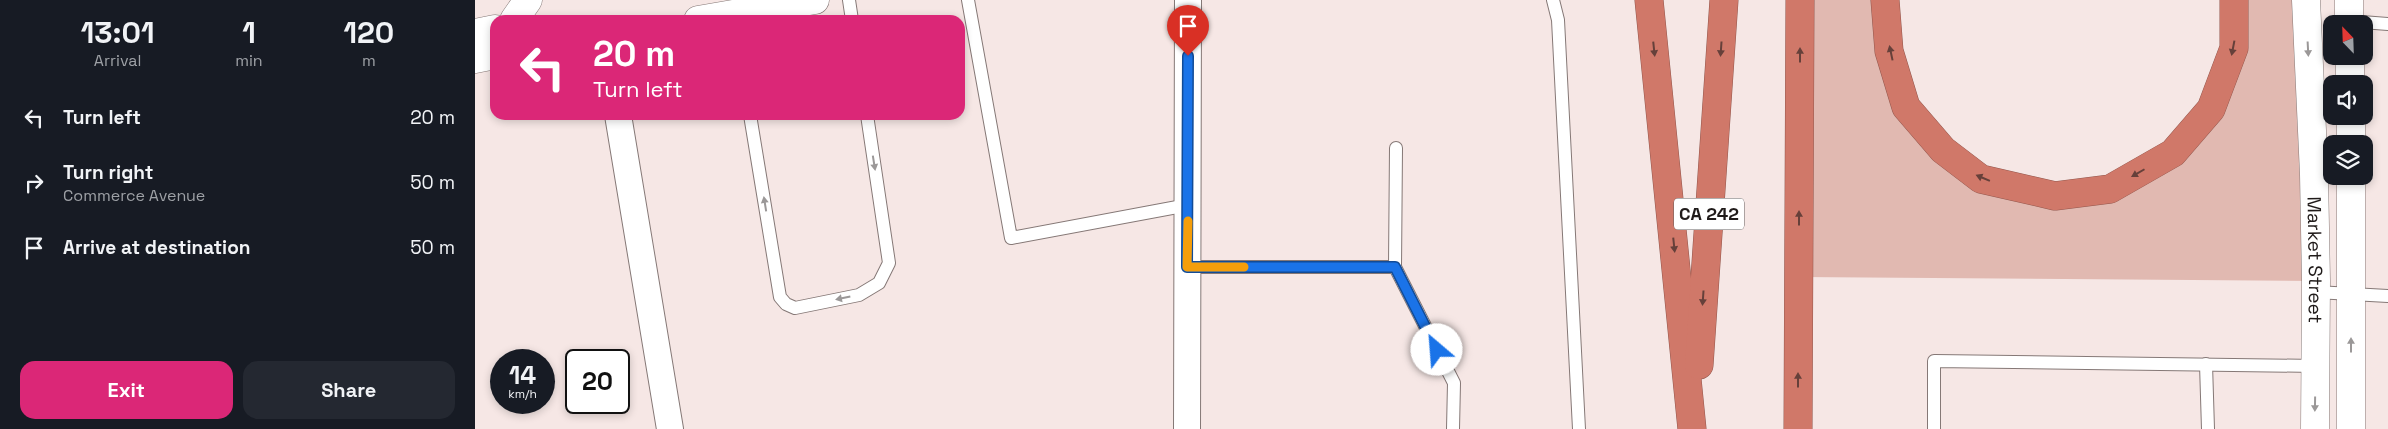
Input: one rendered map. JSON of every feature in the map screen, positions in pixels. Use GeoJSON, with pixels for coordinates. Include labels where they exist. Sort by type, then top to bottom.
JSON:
{"type":"FeatureCollection","features":[{"type":"Feature","properties":{"kind":"highway"},"geometry":{"type":"LineString","coordinates":[[1649,0],[1693,429]]}},
{"type":"Feature","properties":{"kind":"highway","name":"CA 242"},"geometry":{"type":"LineString","coordinates":[[1693,429],[1724,0]]}},
{"type":"Feature","properties":{"kind":"highway"},"geometry":{"type":"LineString","coordinates":[[1798,429],[1800,0]]}},
{"type":"Feature","properties":{"kind":"highway"},"geometry":{"type":"LineString","coordinates":[[1885,0],[1889,51],[1905,107],[1943,150],[1981,179],[2055,196],[2110,189],[2173,153],[2211,109],[2235,48],[2234,0]]}},
{"type":"Feature","properties":{"kind":"main road"},"geometry":{"type":"LineString","coordinates":[[518,15],[528,0]]}},
{"type":"Feature","properties":{"kind":"main road"},"geometry":{"type":"LineString","coordinates":[[718,15],[734,11],[815,0]]}},
{"type":"Feature","properties":{"kind":"main road","name":"Market Street"},"geometry":{"type":"LineString","coordinates":[[2306,0],[2314,174],[2316,292],[2315,429]]}},
{"type":"Feature","properties":{"kind":"main road"},"geometry":{"type":"LineString","coordinates":[[475,33],[490,30]]}},
{"type":"Feature","properties":{"kind":"main road"},"geometry":{"type":"LineString","coordinates":[[475,59],[490,56]]}},
{"type":"Feature","properties":{"kind":"main road","name":"Market Street"},"geometry":{"type":"LineString","coordinates":[[2351,185],[2351,429]]}},
{"type":"Feature","properties":{"kind":"street"},"geometry":{"type":"LineString","coordinates":[[1187,429],[1188,0]]}},
{"type":"Feature","properties":{"kind":"street"},"geometry":{"type":"LineString","coordinates":[[619,120],[670,429]]}},
{"type":"Feature","properties":{"kind":"lane"},"geometry":{"type":"LineString","coordinates":[[849,0],[851,15]]}},
{"type":"Feature","properties":{"kind":"lane"},"geometry":{"type":"LineString","coordinates":[[968,0],[1011,238],[1188,205]]}},
{"type":"Feature","properties":{"kind":"lane"},"geometry":{"type":"LineString","coordinates":[[1553,0],[1557,20],[1579,429]]}},
{"type":"Feature","properties":{"kind":"lane"},"geometry":{"type":"LineString","coordinates":[[2373,21],[2388,24]]}},
{"type":"Feature","properties":{"kind":"lane"},"geometry":{"type":"LineString","coordinates":[[752,120],[781,297],[786,304],[795,308],[859,295],[879,283],[889,263],[868,120]]}},
{"type":"Feature","properties":{"kind":"lane"},"geometry":{"type":"LineString","coordinates":[[1396,148],[1395,267],[1454,383],[1453,429]]}},
{"type":"Feature","properties":{"kind":"lane"},"geometry":{"type":"LineString","coordinates":[[1187,267],[1395,267]]}},
{"type":"Feature","properties":{"kind":"lane"},"geometry":{"type":"LineString","coordinates":[[2316,292],[2388,296]]}},
{"type":"Feature","properties":{"kind":"lane"},"geometry":{"type":"LineString","coordinates":[[1934,429],[1934,361],[2315,366]]}},
{"type":"Feature","properties":{"kind":"lane"},"geometry":{"type":"LineString","coordinates":[[2206,364],[2208,429]]}},
{"type":"Feature","properties":{"kind":"shaded area"},"geometry":{"type":"Polygon","coordinates":[[[1800,0],[1885,0],[1906,107],[1981,179],[2110,189],[2211,109],[2234,0],[2306,0],[2316,281],[1799,277],[1800,0]]]}},
{"type":"Feature","properties":{"kind":"slow traffic"},"geometry":{"type":"LineString","coordinates":[[1188,221],[1187,267],[1244,267]]}},
{"type":"Feature","properties":{"kind":"route"},"geometry":{"type":"LineString","coordinates":[[1188,56],[1187,267],[1395,267],[1437,350]]}}]}
